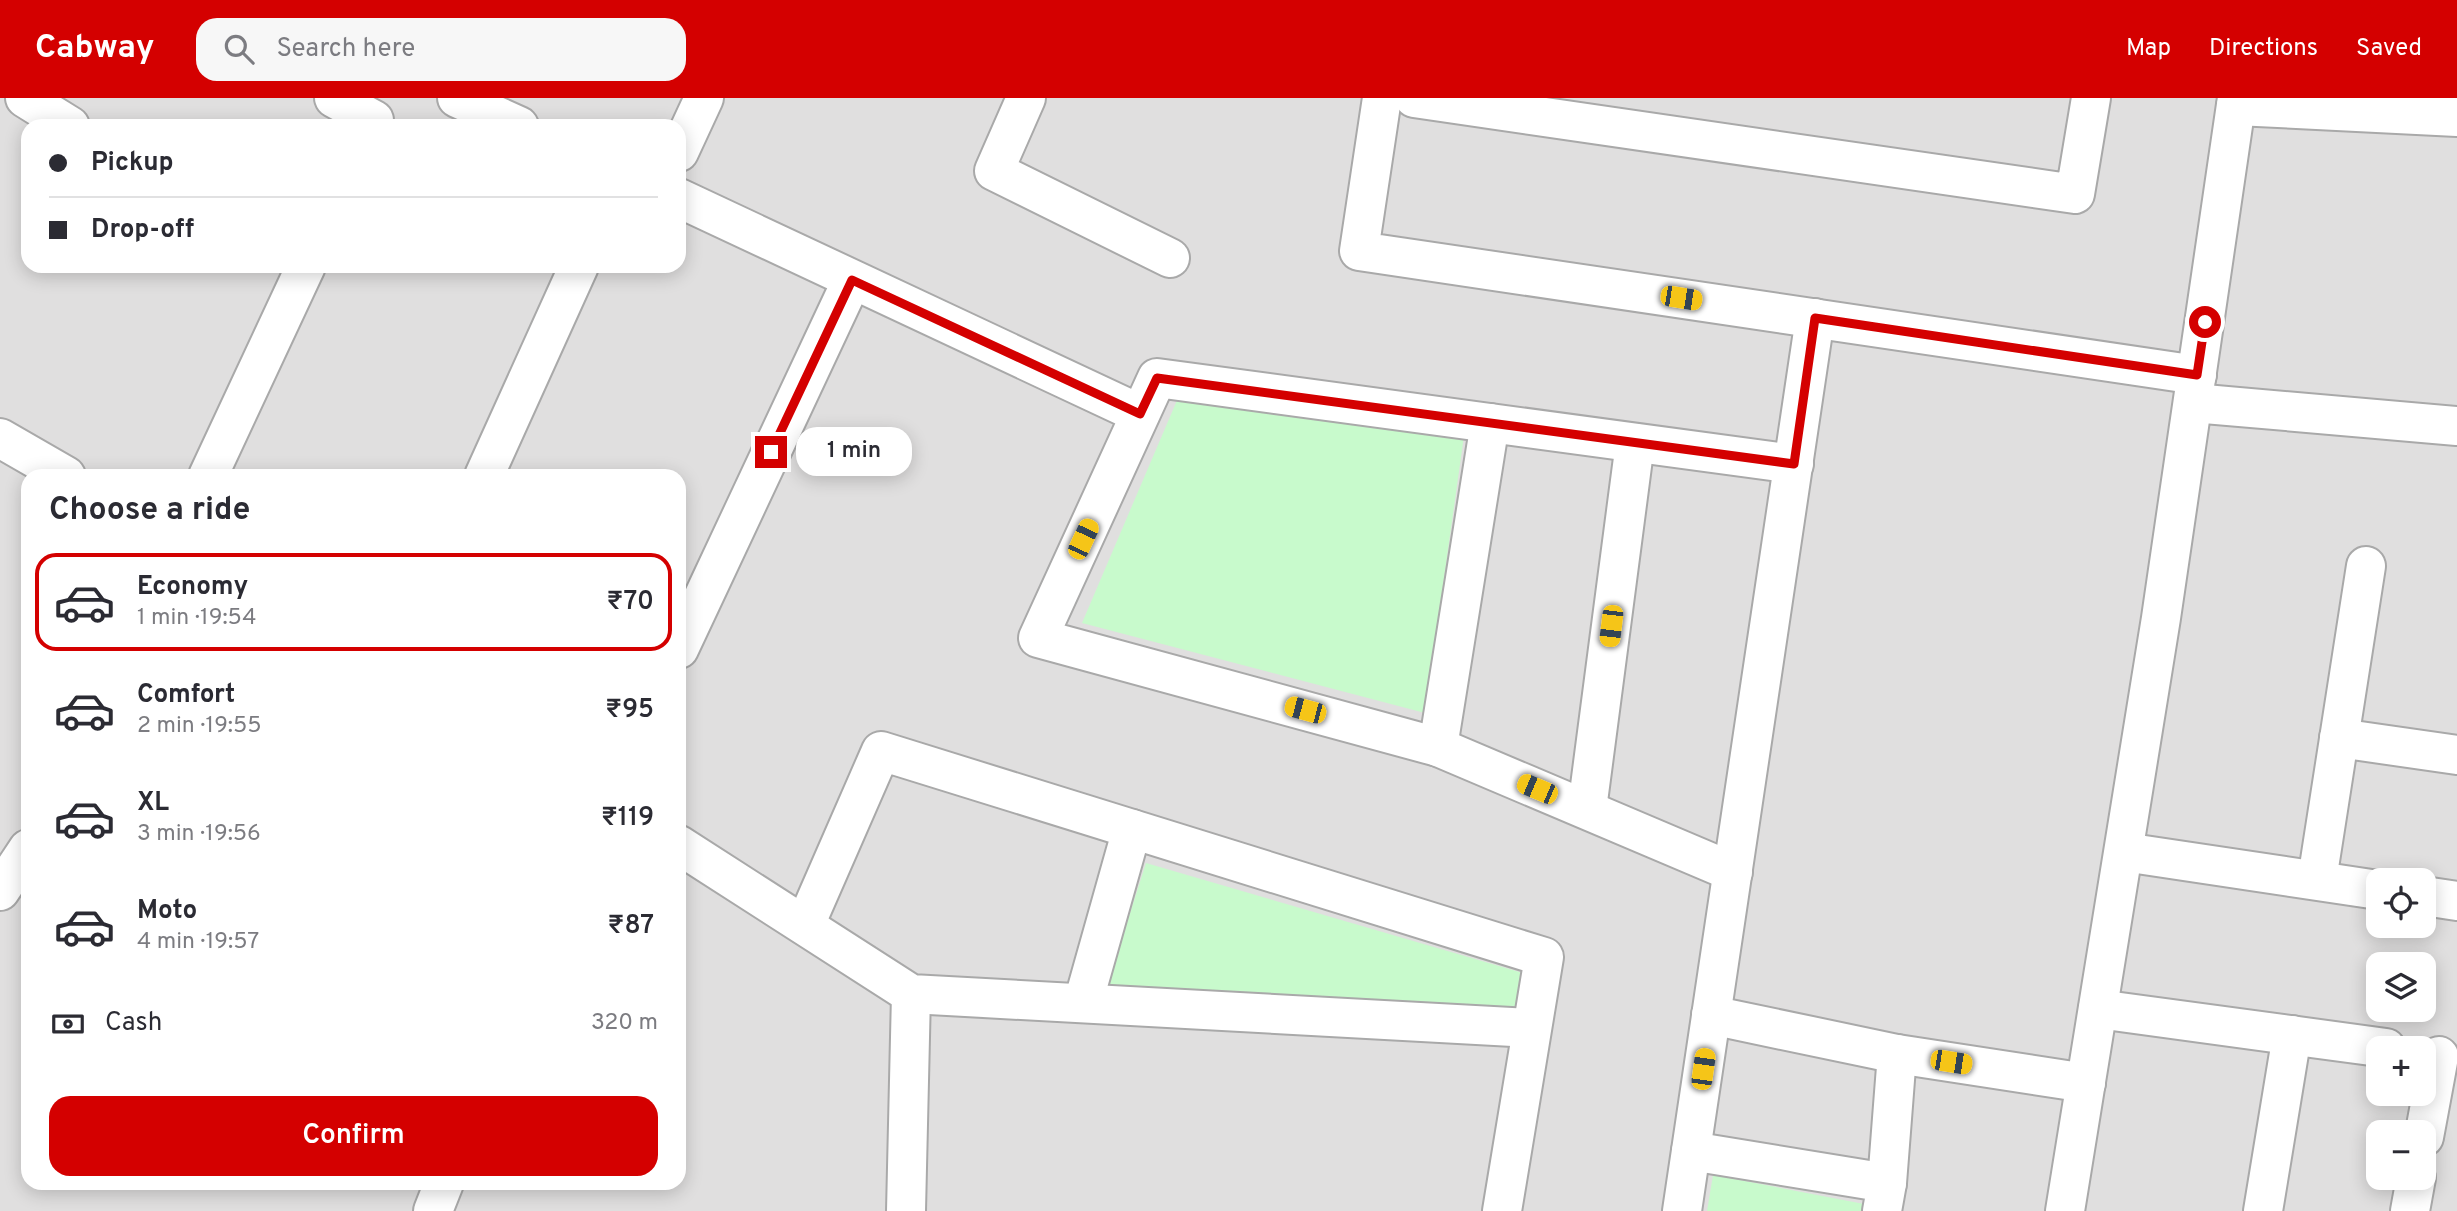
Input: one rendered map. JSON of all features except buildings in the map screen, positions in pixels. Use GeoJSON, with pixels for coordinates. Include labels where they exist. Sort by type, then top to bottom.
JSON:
{"type":"FeatureCollection","features":[{"type":"Feature","properties":{"kind":"street"},"geometry":{"type":"LineString","coordinates":[[25,98],[60,119]]}},
{"type":"Feature","properties":{"kind":"street"},"geometry":{"type":"LineString","coordinates":[[334,98],[377,115]]}},
{"type":"Feature","properties":{"kind":"street"},"geometry":{"type":"LineString","coordinates":[[457,98],[504,119]]}},
{"type":"Feature","properties":{"kind":"street"},"geometry":{"type":"LineString","coordinates":[[686,137],[704,98]]}},
{"type":"Feature","properties":{"kind":"street"},"geometry":{"type":"LineString","coordinates":[[1026,98],[994,171],[1170,258]]}},
{"type":"Feature","properties":{"kind":"street"},"geometry":{"type":"LineString","coordinates":[[1381,98],[1359,251],[1815,318],[2195,389],[2457,426]]}},
{"type":"Feature","properties":{"kind":"street"},"geometry":{"type":"LineString","coordinates":[[1414,98],[2075,194],[2091,98]]}},
{"type":"Feature","properties":{"kind":"street"},"geometry":{"type":"LineString","coordinates":[[2065,1211],[2195,389],[2237,102],[2457,117]]}},
{"type":"Feature","properties":{"kind":"street"},"geometry":{"type":"LineString","coordinates":[[686,201],[1140,414]]}},
{"type":"Feature","properties":{"kind":"street"},"geometry":{"type":"LineString","coordinates":[[211,469],[303,273]]}},
{"type":"Feature","properties":{"kind":"street"},"geometry":{"type":"LineString","coordinates":[[487,469],[576,273]]}},
{"type":"Feature","properties":{"kind":"street"},"geometry":{"type":"LineString","coordinates":[[686,634],[852,280]]}},
{"type":"Feature","properties":{"kind":"street"},"geometry":{"type":"LineString","coordinates":[[1682,1211],[1815,318]]}},
{"type":"Feature","properties":{"kind":"street"},"geometry":{"type":"LineString","coordinates":[[1733,872],[1438,747],[1038,638],[1157,378],[1794,464]]}},
{"type":"Feature","properties":{"kind":"street"},"geometry":{"type":"LineString","coordinates":[[1438,747],[1490,423]]}},
{"type":"Feature","properties":{"kind":"street"},"geometry":{"type":"LineString","coordinates":[[0,438],[54,469]]}},
{"type":"Feature","properties":{"kind":"street"},"geometry":{"type":"LineString","coordinates":[[1587,809],[1635,443]]}},
{"type":"Feature","properties":{"kind":"street"},"geometry":{"type":"LineString","coordinates":[[2317,880],[2366,566]]}},
{"type":"Feature","properties":{"kind":"street"},"geometry":{"type":"LineString","coordinates":[[2339,738],[2457,755]]}},
{"type":"Feature","properties":{"kind":"street"},"geometry":{"type":"LineString","coordinates":[[805,925],[881,751],[1544,957],[1530,1028],[1502,1211]]}},
{"type":"Feature","properties":{"kind":"street"},"geometry":{"type":"LineString","coordinates":[[1083,1003],[1132,829]]}},
{"type":"Feature","properties":{"kind":"street"},"geometry":{"type":"LineString","coordinates":[[686,849],[911,994],[1530,1028]]}},
{"type":"Feature","properties":{"kind":"street"},"geometry":{"type":"LineString","coordinates":[[2123,852],[2366,888]]}},
{"type":"Feature","properties":{"kind":"street"},"geometry":{"type":"LineString","coordinates":[[0,891],[21,860]]}},
{"type":"Feature","properties":{"kind":"street"},"geometry":{"type":"LineString","coordinates":[[2436,898],[2457,901]]}},
{"type":"Feature","properties":{"kind":"street"},"geometry":{"type":"LineString","coordinates":[[906,1211],[911,994]]}},
{"type":"Feature","properties":{"kind":"street"},"geometry":{"type":"LineString","coordinates":[[2098,1009],[2366,1045]]}},
{"type":"Feature","properties":{"kind":"street"},"geometry":{"type":"LineString","coordinates":[[1711,1015],[1897,1054],[2086,1083]]}},
{"type":"Feature","properties":{"kind":"street"},"geometry":{"type":"LineString","coordinates":[[2263,1211],[2292,1035]]}},
{"type":"Feature","properties":{"kind":"street"},"geometry":{"type":"LineString","coordinates":[[1691,1151],[1884,1197],[1897,1054]]}},
{"type":"Feature","properties":{"kind":"street"},"geometry":{"type":"LineString","coordinates":[[2427,1120],[2440,1056]]}},
{"type":"Feature","properties":{"kind":"street"},"geometry":{"type":"LineString","coordinates":[[2410,1211],[2414,1190]]}},
{"type":"Feature","properties":{"kind":"shaded area"},"geometry":{"type":"Polygon","coordinates":[[[0,98],[2457,98],[2457,1211],[0,1211],[0,98]]]}},
{"type":"Feature","properties":{"kind":"green space"},"geometry":{"type":"Polygon","coordinates":[[[1178,398],[1464,436],[1425,713],[1082,623],[1178,398]]]}},
{"type":"Feature","properties":{"kind":"green space"},"geometry":{"type":"Polygon","coordinates":[[[1146,863],[1523,973],[1518,1009],[1107,985],[1146,863]]]}},
{"type":"Feature","properties":{"kind":"green space"},"geometry":{"type":"Polygon","coordinates":[[[1713,1175],[1864,1204],[1863,1211],[1707,1211],[1713,1175]]]}},
{"type":"Feature","properties":{"kind":"route"},"geometry":{"type":"LineString","coordinates":[[771,452],[852,280],[1140,414],[1157,378],[1794,464],[1815,318],[2197,375],[2205,322]]}}]}
